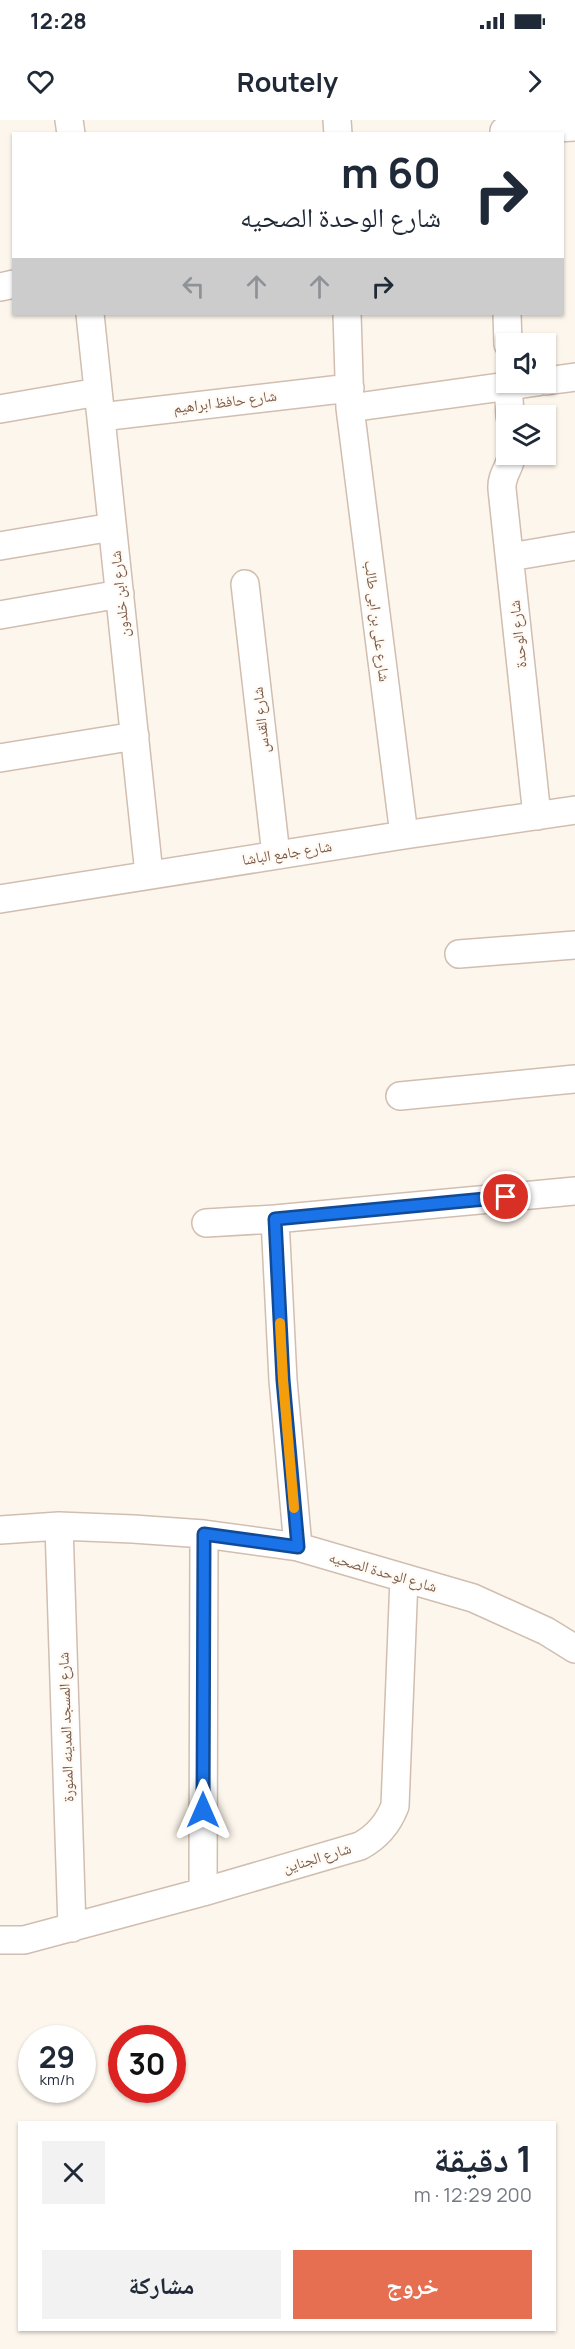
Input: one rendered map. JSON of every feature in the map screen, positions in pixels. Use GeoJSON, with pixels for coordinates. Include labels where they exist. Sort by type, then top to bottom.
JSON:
{"type":"FeatureCollection","features":[{"type":"Feature","properties":{"kind":"street"},"geometry":{"type":"LineString","coordinates":[[504,128],[575,127]]}},
{"type":"Feature","properties":{"kind":"street","name":"شارع ابن خلدون"},"geometry":{"type":"LineString","coordinates":[[90,315],[149,874]]}},
{"type":"Feature","properties":{"kind":"street","name":"شارع على بن ابى طالب"},"geometry":{"type":"LineString","coordinates":[[347,315],[350,398],[404,835]]}},
{"type":"Feature","properties":{"kind":"street"},"geometry":{"type":"LineString","coordinates":[[507,315],[508,333]]}},
{"type":"Feature","properties":{"kind":"street"},"geometry":{"type":"LineString","coordinates":[[556,380],[575,377]]}},
{"type":"Feature","properties":{"kind":"street","name":"شارع حافظ ابراهيم"},"geometry":{"type":"LineString","coordinates":[[0,409],[100,404],[350,398],[496,385]]}},
{"type":"Feature","properties":{"kind":"street","name":"شارع الوحدة"},"geometry":{"type":"LineString","coordinates":[[510,465],[501,480],[537,816]]}},
{"type":"Feature","properties":{"kind":"street"},"geometry":{"type":"LineString","coordinates":[[0,546],[112,527]]}},
{"type":"Feature","properties":{"kind":"street"},"geometry":{"type":"LineString","coordinates":[[510,557],[575,546]]}},
{"type":"Feature","properties":{"kind":"street","name":"شارع القدس"},"geometry":{"type":"LineString","coordinates":[[245,584],[276,855]]}},
{"type":"Feature","properties":{"kind":"street"},"geometry":{"type":"LineString","coordinates":[[0,615],[120,594]]}},
{"type":"Feature","properties":{"kind":"street"},"geometry":{"type":"LineString","coordinates":[[0,758],[135,736]]}},
{"type":"Feature","properties":{"kind":"street","name":"شارع جامع الباشا"},"geometry":{"type":"LineString","coordinates":[[0,899],[149,874],[575,810]]}},
{"type":"Feature","properties":{"kind":"street"},"geometry":{"type":"LineString","coordinates":[[459,954],[575,945]]}},
{"type":"Feature","properties":{"kind":"street"},"geometry":{"type":"LineString","coordinates":[[400,1096],[575,1079]]}},
{"type":"Feature","properties":{"kind":"street"},"geometry":{"type":"LineString","coordinates":[[206,1223],[275,1219],[575,1191]]}},
{"type":"Feature","properties":{"kind":"street"},"geometry":{"type":"LineString","coordinates":[[275,1219],[283,1380],[298,1547]]}},
{"type":"Feature","properties":{"kind":"street","name":"شارع الوحدة الصحيه"},"geometry":{"type":"LineString","coordinates":[[0,1530],[59,1526],[133,1528],[204,1534],[298,1547],[473,1598],[546,1631],[575,1648]]}},
{"type":"Feature","properties":{"kind":"street","name":"شارع المسجد المدينه المنورة"},"geometry":{"type":"LineString","coordinates":[[59,1526],[72,1928]]}},
{"type":"Feature","properties":{"kind":"street"},"geometry":{"type":"LineString","coordinates":[[203,1892],[204,1534]]}},
{"type":"Feature","properties":{"kind":"street","name":"شارع الجناين"},"geometry":{"type":"LineString","coordinates":[[0,1940],[24,1940],[203,1892],[360,1846],[376,1836],[387,1822],[395,1806],[404,1578]]}},
{"type":"Feature","properties":{"kind":"slow traffic"},"geometry":{"type":"LineString","coordinates":[[280,1323],[294,1508]]}},
{"type":"Feature","properties":{"kind":"route"},"geometry":{"type":"LineString","coordinates":[[203,1810],[204,1534],[298,1547],[283,1380],[275,1219],[506,1197]]}}]}
